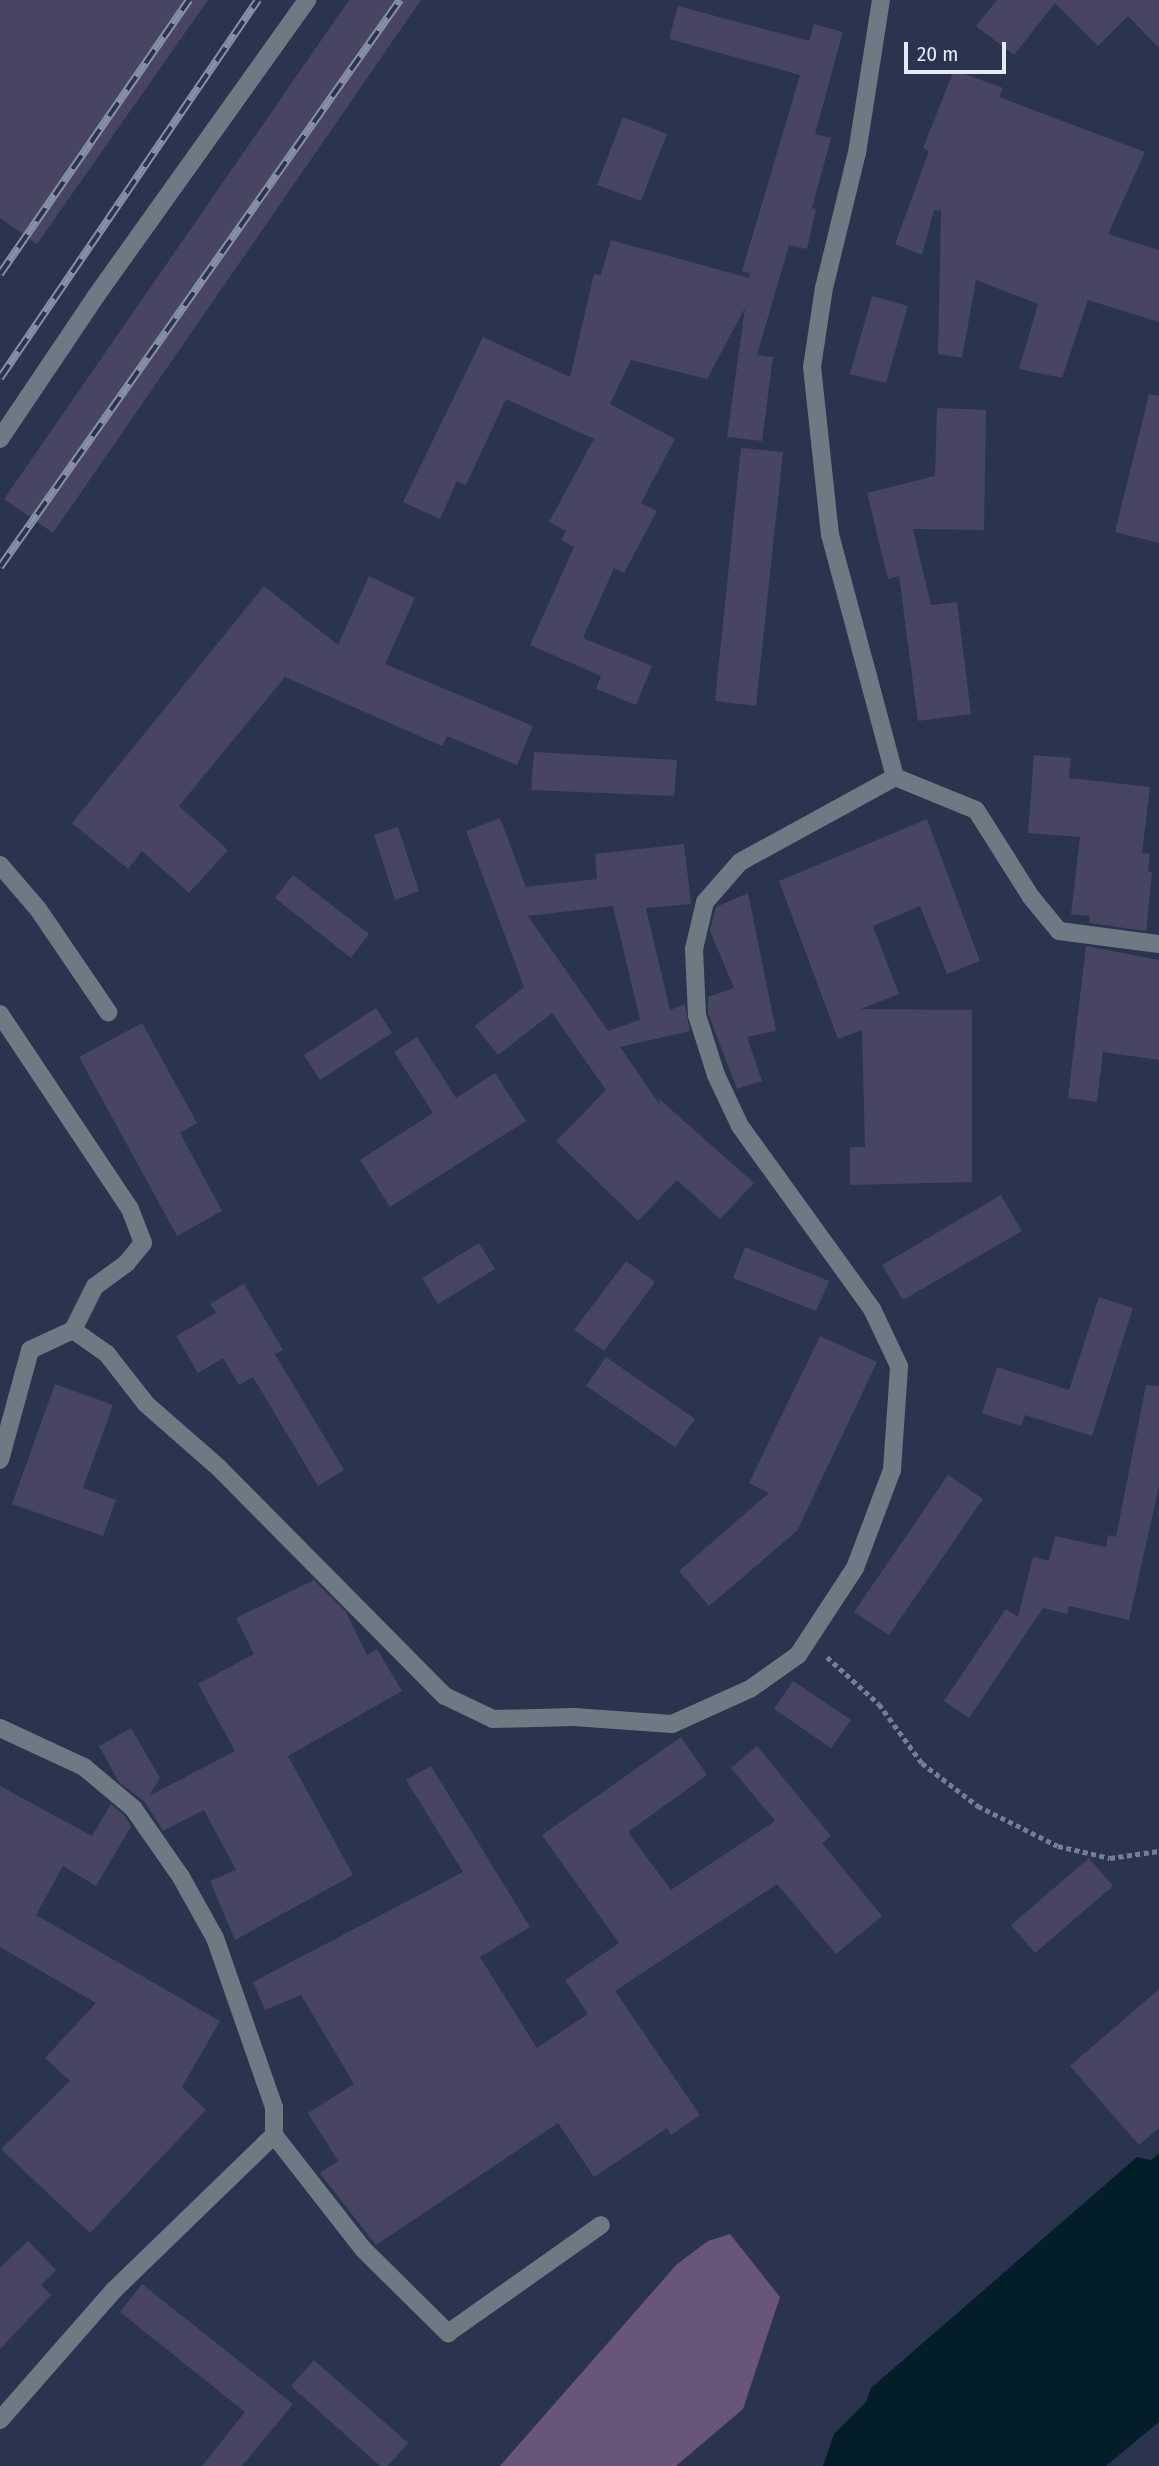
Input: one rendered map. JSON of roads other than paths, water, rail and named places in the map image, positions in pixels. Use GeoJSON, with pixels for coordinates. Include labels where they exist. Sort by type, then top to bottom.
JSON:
{"type":"FeatureCollection","features":[{"type":"Feature","properties":{"kind":"street"},"geometry":{"type":"LineString","coordinates":[[0,439],[96,296],[307,0]]}},
{"type":"Feature","properties":{"kind":"street"},"geometry":{"type":"LineString","coordinates":[[881,0],[857,153],[824,288],[812,367],[830,535],[895,777]]}},
{"type":"Feature","properties":{"kind":"street"},"geometry":{"type":"LineString","coordinates":[[895,777],[976,810],[1031,897],[1059,931],[1159,944]]}},
{"type":"Feature","properties":{"kind":"street"},"geometry":{"type":"LineString","coordinates":[[73,1329],[107,1354],[146,1404],[219,1468],[445,1696],[493,1720],[574,1717],[671,1724],[750,1689],[798,1655],[855,1568],[892,1470],[899,1366],[872,1309],[740,1126],[716,1075],[697,1015],[694,949],[705,902],[740,862],[895,777]]}},
{"type":"Feature","properties":{"kind":"street"},"geometry":{"type":"LineString","coordinates":[[0,865],[38,909],[108,1013]]}},
{"type":"Feature","properties":{"kind":"street"},"geometry":{"type":"LineString","coordinates":[[0,1014],[130,1209],[143,1243],[127,1263],[95,1286],[73,1329],[30,1350],[0,1460]]}},
{"type":"Feature","properties":{"kind":"street"},"geometry":{"type":"LineString","coordinates":[[0,1728],[84,1767],[133,1808],[181,1877],[215,1938],[274,2107],[274,2135],[363,2249],[447,2333],[601,2225]]}},
{"type":"Feature","properties":{"kind":"street"},"geometry":{"type":"LineString","coordinates":[[0,2420],[114,2290],[274,2135]]}},
{"type":"Feature","properties":{"kind":"water"},"geometry":{"type":"Polygon","coordinates":[[[1159,2153],[1159,2422],[1106,2466],[823,2466],[834,2434],[866,2402],[871,2388],[1137,2157],[1151,2160],[1159,2153]]]}},
{"type":"Feature","properties":{"kind":"railway"},"geometry":{"type":"LineString","coordinates":[[0,274],[189,0]]}},
{"type":"Feature","properties":{"kind":"railway"},"geometry":{"type":"LineString","coordinates":[[0,378],[258,0]]}},
{"type":"Feature","properties":{"kind":"railway"},"geometry":{"type":"LineString","coordinates":[[0,567],[400,0]]}}]}
